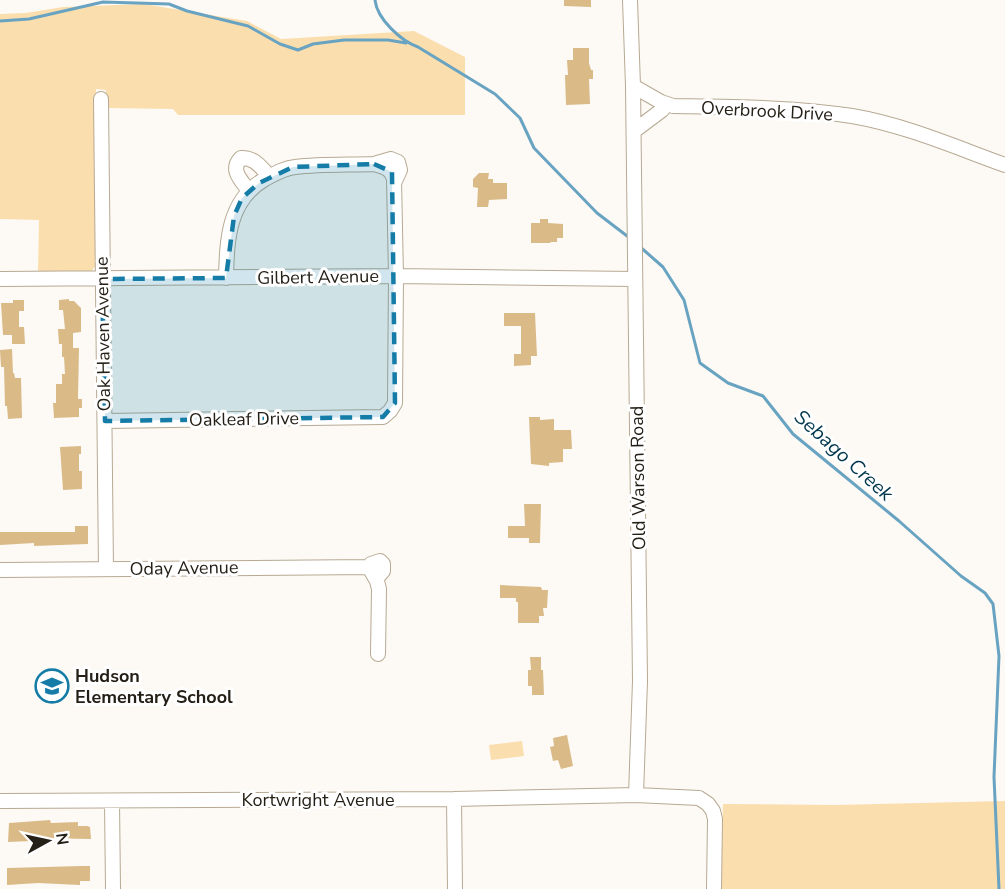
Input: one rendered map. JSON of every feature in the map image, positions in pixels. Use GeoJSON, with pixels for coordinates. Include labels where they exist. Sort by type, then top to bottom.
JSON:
{"type":"FeatureCollection","features":[{"type":"Feature","properties":{"kind":"street","name":"Old Warson Road"},"geometry":{"type":"LineString","coordinates":[[630,0],[634,131],[640,681],[636,795]]}},
{"type":"Feature","properties":{"kind":"street","name":"Overbrook Drive"},"geometry":{"type":"LineString","coordinates":[[633,86],[673,106],[785,108],[853,117],[897,127],[1005,165]]}},
{"type":"Feature","properties":{"kind":"street","name":"Oak Haven Avenue"},"geometry":{"type":"LineString","coordinates":[[101,99],[106,570]]}},
{"type":"Feature","properties":{"kind":"street"},"geometry":{"type":"LineString","coordinates":[[634,131],[662,110],[666,104]]}},
{"type":"Feature","properties":{"kind":"street"},"geometry":{"type":"LineString","coordinates":[[249,191],[238,178],[236,162],[240,158],[248,158],[256,162],[269,176]]}},
{"type":"Feature","properties":{"kind":"street"},"geometry":{"type":"LineString","coordinates":[[226,278],[226,246],[229,230],[242,198],[269,176],[293,167],[374,164],[392,159],[398,162],[400,170],[394,181],[396,276]]}},
{"type":"Feature","properties":{"kind":"street","name":"Gilbert Avenue"},"geometry":{"type":"LineString","coordinates":[[0,279],[396,276],[635,279]]}},
{"type":"Feature","properties":{"kind":"street","name":"Oakleaf Drive"},"geometry":{"type":"LineString","coordinates":[[105,421],[383,417],[395,403],[396,276]]}},
{"type":"Feature","properties":{"kind":"street","name":"Oday Avenue"},"geometry":{"type":"LineString","coordinates":[[0,570],[372,573],[378,589],[378,654]]}},
{"type":"Feature","properties":{"kind":"street"},"geometry":{"type":"LineString","coordinates":[[636,795],[692,796],[708,804],[715,819],[714,889]]}},
{"type":"Feature","properties":{"kind":"street","name":"Kortwright Avenue"},"geometry":{"type":"LineString","coordinates":[[0,801],[454,799],[636,795]]}},
{"type":"Feature","properties":{"kind":"street"},"geometry":{"type":"LineString","coordinates":[[454,799],[455,889]]}},
{"type":"Feature","properties":{"kind":"street"},"geometry":{"type":"LineString","coordinates":[[112,801],[113,889]]}},
{"type":"Feature","properties":{"kind":"highlighted area"},"geometry":{"type":"Polygon","coordinates":[[[374,164],[392,172],[395,403],[383,417],[105,421],[102,279],[226,278],[234,216],[242,198],[259,183],[293,167],[374,164]]]}},
{"type":"Feature","properties":{"kind":"shaded area"},"geometry":{"type":"Polygon","coordinates":[[[144,4],[247,21],[281,39],[414,31],[465,57],[465,115],[178,115],[173,109],[106,108],[106,90],[96,89],[96,265],[91,272],[38,273],[39,220],[0,219],[0,14],[26,13],[63,7],[144,4]]]}},
{"type":"Feature","properties":{"kind":"shaded area"},"geometry":{"type":"Polygon","coordinates":[[[522,741],[524,756],[491,760],[489,745],[522,741]]]}},
{"type":"Feature","properties":{"kind":"shaded area"},"geometry":{"type":"Polygon","coordinates":[[[1005,801],[1005,889],[721,889],[723,804],[835,805],[1005,801]]]}},
{"type":"Feature","properties":{"kind":"building"},"geometry":{"type":"Polygon","coordinates":[[[564,0],[591,0],[591,7],[564,6],[564,0]]]}},
{"type":"Feature","properties":{"kind":"building"},"geometry":{"type":"Polygon","coordinates":[[[573,48],[589,48],[589,63],[593,70],[593,79],[589,79],[590,104],[566,105],[565,75],[568,75],[567,60],[573,60],[573,48]]]}},
{"type":"Feature","properties":{"kind":"building"},"geometry":{"type":"Polygon","coordinates":[[[479,173],[489,173],[488,179],[493,179],[493,183],[507,183],[507,199],[489,200],[488,207],[477,207],[478,188],[473,187],[473,179],[479,173]]]}},
{"type":"Feature","properties":{"kind":"building"},"geometry":{"type":"Polygon","coordinates":[[[540,219],[548,219],[548,223],[563,224],[563,238],[557,238],[557,242],[531,243],[531,223],[540,223],[540,219]]]}},
{"type":"Feature","properties":{"kind":"building"},"geometry":{"type":"Polygon","coordinates":[[[69,299],[81,308],[81,332],[73,333],[73,348],[79,348],[78,399],[82,399],[82,408],[79,408],[79,417],[54,418],[53,403],[56,403],[56,384],[62,384],[62,374],[65,374],[58,329],[65,329],[63,310],[59,310],[59,300],[69,299]]]}},
{"type":"Feature","properties":{"kind":"building"},"geometry":{"type":"Polygon","coordinates":[[[13,300],[24,300],[24,311],[19,311],[19,327],[24,327],[25,344],[12,344],[12,335],[3,335],[1,303],[13,303],[13,300]]]}},
{"type":"Feature","properties":{"kind":"building"},"geometry":{"type":"Polygon","coordinates":[[[504,313],[535,313],[537,356],[531,356],[531,365],[514,366],[514,354],[521,354],[521,326],[504,326],[504,313]]]}},
{"type":"Feature","properties":{"kind":"building"},"geometry":{"type":"Polygon","coordinates":[[[12,349],[13,373],[15,378],[21,378],[22,418],[8,419],[7,406],[5,406],[4,367],[1,367],[0,350],[12,349]]]}},
{"type":"Feature","properties":{"kind":"building"},"geometry":{"type":"Polygon","coordinates":[[[529,417],[540,417],[540,420],[554,419],[554,430],[571,430],[572,449],[563,449],[563,462],[549,463],[549,466],[531,464],[529,417]]]}},
{"type":"Feature","properties":{"kind":"building"},"geometry":{"type":"Polygon","coordinates":[[[81,446],[79,471],[82,471],[82,489],[63,490],[60,447],[81,446]]]}},
{"type":"Feature","properties":{"kind":"building"},"geometry":{"type":"Polygon","coordinates":[[[524,504],[541,504],[540,543],[529,543],[529,538],[508,538],[508,526],[525,526],[524,504]]]}},
{"type":"Feature","properties":{"kind":"building"},"geometry":{"type":"Polygon","coordinates":[[[75,526],[88,526],[88,544],[0,545],[0,532],[75,532],[75,526]]]}},
{"type":"Feature","properties":{"kind":"building"},"geometry":{"type":"Polygon","coordinates":[[[500,585],[541,587],[542,590],[548,590],[547,608],[543,608],[544,616],[539,616],[539,623],[518,623],[518,602],[516,598],[500,598],[500,585]]]}},
{"type":"Feature","properties":{"kind":"building"},"geometry":{"type":"Polygon","coordinates":[[[530,657],[541,657],[544,695],[532,695],[532,686],[528,686],[528,670],[531,670],[530,657]]]}},
{"type":"Feature","properties":{"kind":"building"},"geometry":{"type":"Polygon","coordinates":[[[567,735],[573,766],[561,769],[558,760],[553,761],[550,747],[554,746],[553,738],[567,735]]]}},
{"type":"Feature","properties":{"kind":"building"},"geometry":{"type":"Polygon","coordinates":[[[50,820],[51,823],[78,822],[78,826],[90,827],[91,839],[31,838],[31,841],[8,842],[9,823],[50,820]]]}},
{"type":"Feature","properties":{"kind":"building"},"geometry":{"type":"Polygon","coordinates":[[[90,866],[90,881],[80,881],[80,885],[38,883],[7,885],[7,868],[90,866]]]}},
{"type":"Feature","properties":{"kind":"waterway","name":"Sebago Creek"},"geometry":{"type":"LineString","coordinates":[[375,0],[380,15],[397,35],[495,94],[520,118],[534,148],[597,213],[631,239]]}},
{"type":"Feature","properties":{"kind":"waterway"},"geometry":{"type":"LineString","coordinates":[[0,21],[29,19],[103,2],[169,4],[187,11],[248,26],[280,44],[298,50],[313,44],[344,40],[388,40],[406,43]]}},
{"type":"Feature","properties":{"kind":"waterway","name":"Sebago Creek"},"geometry":{"type":"LineString","coordinates":[[638,245],[663,267],[684,300],[700,363],[728,383],[763,396],[793,434],[899,521],[961,576],[985,593],[993,604],[999,656],[994,777],[999,889]]}},
{"type":"Feature","properties":{"kind":"place","name":"Hudson Elementary School"},"geometry":{"type":"Point","coordinates":[52,686]}}]}
